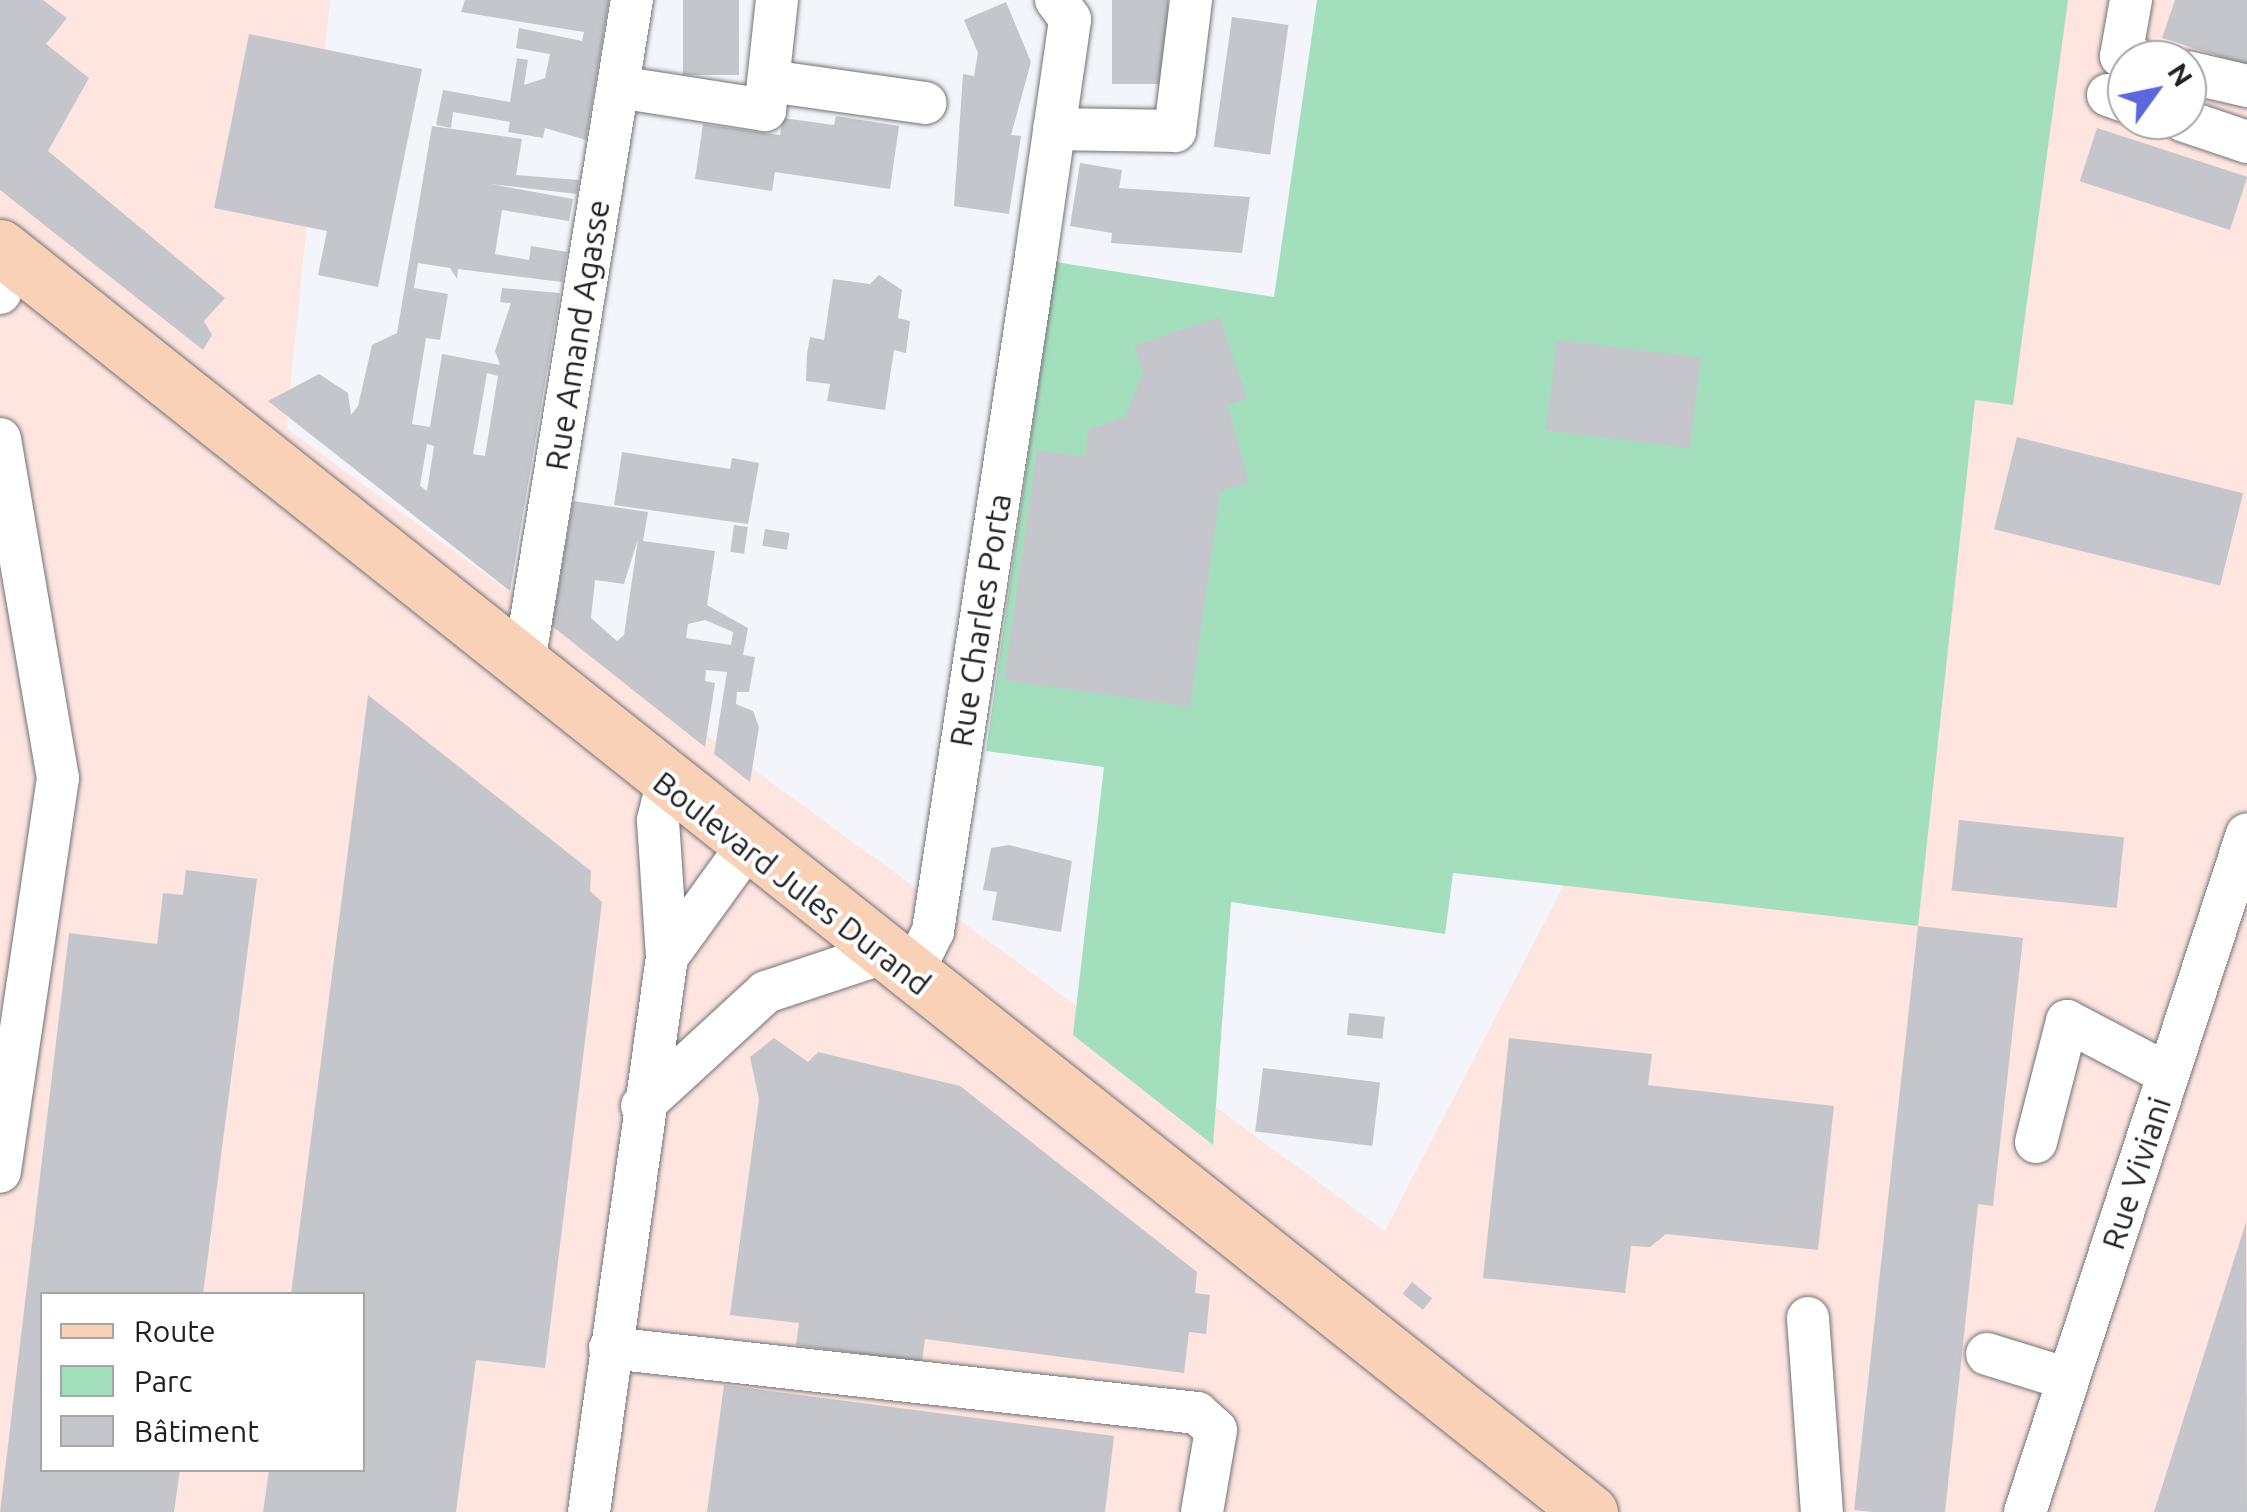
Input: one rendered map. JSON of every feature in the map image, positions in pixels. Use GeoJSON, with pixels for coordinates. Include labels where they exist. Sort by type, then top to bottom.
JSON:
{"type":"FeatureCollection","features":[{"type":"Feature","properties":{"kind":"main road","name":"Boulevard Jules Durand"},"geometry":{"type":"LineString","coordinates":[[2,264],[523,669],[1590,1512]]}},
{"type":"Feature","properties":{"kind":"street","name":"Rue Amand Agasse"},"geometry":{"type":"LineString","coordinates":[[523,669],[632,0]]}},
{"type":"Feature","properties":{"kind":"street"},"geometry":{"type":"LineString","coordinates":[[618,87],[765,110],[778,0]]}},
{"type":"Feature","properties":{"kind":"street","name":"Rue Charles Porta"},"geometry":{"type":"LineString","coordinates":[[895,966],[933,931],[1070,19],[1056,0]]}},
{"type":"Feature","properties":{"kind":"street"},"geometry":{"type":"LineString","coordinates":[[1054,130],[1174,132],[1192,0]]}},
{"type":"Feature","properties":{"kind":"street"},"geometry":{"type":"LineString","coordinates":[[2124,40],[2131,0]]}},
{"type":"Feature","properties":{"kind":"street"},"geometry":{"type":"LineString","coordinates":[[2207,77],[2247,86]]}},
{"type":"Feature","properties":{"kind":"street"},"geometry":{"type":"LineString","coordinates":[[768,81],[925,103]]}},
{"type":"Feature","properties":{"kind":"street"},"geometry":{"type":"LineString","coordinates":[[2207,128],[2247,142]]}},
{"type":"Feature","properties":{"kind":"street"},"geometry":{"type":"LineString","coordinates":[[0,439],[58,778],[0,1172]]}},
{"type":"Feature","properties":{"kind":"street"},"geometry":{"type":"LineString","coordinates":[[589,1512],[642,1106],[667,958],[658,820],[666,784]]}},
{"type":"Feature","properties":{"kind":"street","name":"Rue Viviani"},"geometry":{"type":"LineString","coordinates":[[2025,1512],[2247,834]]}},
{"type":"Feature","properties":{"kind":"street"},"geometry":{"type":"LineString","coordinates":[[667,958],[746,848]]}},
{"type":"Feature","properties":{"kind":"street"},"geometry":{"type":"LineString","coordinates":[[642,1106],[766,992],[895,966]]}},
{"type":"Feature","properties":{"kind":"street"},"geometry":{"type":"LineString","coordinates":[[2036,1142],[2067,1021],[2168,1074]]}},
{"type":"Feature","properties":{"kind":"street"},"geometry":{"type":"LineString","coordinates":[[1808,1318],[1822,1512]]}},
{"type":"Feature","properties":{"kind":"street"},"geometry":{"type":"LineString","coordinates":[[610,1348],[1197,1413],[1216,1430],[1202,1512]]}},
{"type":"Feature","properties":{"kind":"street"},"geometry":{"type":"LineString","coordinates":[[1988,1354],[2068,1380]]}},
{"type":"Feature","properties":{"kind":"shaded area"},"geometry":{"type":"Polygon","coordinates":[[[0,0],[330,0],[286,428],[1385,1231],[2021,0],[2247,0],[2247,1512],[0,1512],[0,0]]]}},
{"type":"Feature","properties":{"kind":"green space"},"geometry":{"type":"Polygon","coordinates":[[[1317,0],[2068,0],[2013,405],[1975,400],[1918,926],[1453,873],[1445,934],[1231,902],[1213,1145],[1073,1035],[1104,767],[986,751],[1056,262],[1274,297],[1317,0]]]}},
{"type":"Feature","properties":{"kind":"building"},"geometry":{"type":"Polygon","coordinates":[[[0,0],[43,0],[67,18],[46,44],[89,78],[48,151],[225,298],[204,321],[212,335],[203,350],[0,190],[0,0]]]}},
{"type":"Feature","properties":{"kind":"building"},"geometry":{"type":"Polygon","coordinates":[[[465,0],[609,0],[586,140],[545,128],[543,138],[508,132],[510,122],[453,112],[451,128],[436,125],[443,90],[510,102],[517,58],[528,60],[524,85],[545,78],[550,54],[516,48],[519,28],[582,41],[584,32],[461,12],[465,0]]]}},
{"type":"Feature","properties":{"kind":"building"},"geometry":{"type":"Polygon","coordinates":[[[683,0],[739,0],[739,75],[683,75],[683,0]]]}},
{"type":"Feature","properties":{"kind":"building"},"geometry":{"type":"Polygon","coordinates":[[[1112,0],[1168,0],[1168,84],[1112,84],[1112,0]]]}},
{"type":"Feature","properties":{"kind":"building"},"geometry":{"type":"Polygon","coordinates":[[[2175,0],[2247,0],[2247,65],[2207,52],[2207,40],[2162,38],[2175,0]]]}},
{"type":"Feature","properties":{"kind":"building"},"geometry":{"type":"Polygon","coordinates":[[[1006,2],[1031,62],[1011,135],[1021,136],[1009,214],[954,206],[963,74],[974,76],[978,53],[964,20],[1006,2]]]}},
{"type":"Feature","properties":{"kind":"building"},"geometry":{"type":"Polygon","coordinates":[[[1232,17],[1288,25],[1270,155],[1214,147],[1232,17]]]}},
{"type":"Feature","properties":{"kind":"building"},"geometry":{"type":"Polygon","coordinates":[[[249,34],[422,69],[378,287],[318,275],[327,231],[214,208],[249,34]]]}},
{"type":"Feature","properties":{"kind":"building"},"geometry":{"type":"Polygon","coordinates":[[[836,116],[899,126],[890,189],[775,172],[772,191],[695,179],[703,124],[780,135],[783,118],[834,125],[836,116]]]}},
{"type":"Feature","properties":{"kind":"building"},"geometry":{"type":"Polygon","coordinates":[[[432,126],[522,139],[516,175],[579,180],[577,194],[490,184],[573,199],[569,221],[502,210],[495,254],[529,260],[531,246],[567,252],[562,282],[458,269],[457,279],[450,268],[418,263],[414,288],[448,294],[440,340],[426,338],[412,424],[430,427],[442,354],[500,365],[495,351],[511,303],[500,302],[502,288],[560,293],[510,591],[268,401],[319,374],[348,393],[351,415],[358,406],[372,345],[397,333],[432,126]],[[487,373],[473,454],[485,456],[498,376],[487,373]],[[427,444],[420,486],[427,491],[434,446],[427,444]]]}},
{"type":"Feature","properties":{"kind":"building"},"geometry":{"type":"Polygon","coordinates":[[[2097,128],[2107,131],[2107,140],[2134,140],[2247,177],[2230,230],[2080,181],[2097,128]]]}},
{"type":"Feature","properties":{"kind":"building"},"geometry":{"type":"Polygon","coordinates":[[[1080,163],[1122,170],[1119,188],[1250,197],[1242,253],[1111,243],[1112,233],[1070,226],[1080,163]]]}},
{"type":"Feature","properties":{"kind":"building"},"geometry":{"type":"Polygon","coordinates":[[[879,275],[902,290],[898,318],[910,321],[906,353],[894,350],[885,410],[827,401],[830,384],[806,381],[807,354],[810,337],[824,340],[833,279],[870,284],[879,275]]]}},
{"type":"Feature","properties":{"kind":"building"},"geometry":{"type":"Polygon","coordinates":[[[1219,317],[1247,398],[1227,405],[1249,482],[1220,492],[1190,707],[1004,680],[1037,450],[1086,457],[1087,431],[1126,416],[1143,372],[1134,346],[1219,317]]]}},
{"type":"Feature","properties":{"kind":"building"},"geometry":{"type":"Polygon","coordinates":[[[1557,340],[1701,358],[1690,448],[1546,430],[1557,340]]]}},
{"type":"Feature","properties":{"kind":"building"},"geometry":{"type":"Polygon","coordinates":[[[2017,437],[2243,493],[2220,586],[1994,529],[2017,437]]]}},
{"type":"Feature","properties":{"kind":"building"},"geometry":{"type":"Polygon","coordinates":[[[622,452],[730,469],[732,458],[759,463],[748,524],[614,505],[622,452]]]}},
{"type":"Feature","properties":{"kind":"building"},"geometry":{"type":"Polygon","coordinates":[[[573,501],[648,512],[643,541],[715,551],[707,605],[748,628],[743,655],[755,657],[749,692],[737,692],[736,704],[753,711],[759,727],[750,782],[714,754],[727,672],[706,670],[705,681],[715,683],[705,747],[552,626],[573,501]],[[638,539],[624,584],[595,580],[591,618],[617,641],[624,635],[638,539]],[[705,620],[688,624],[686,638],[731,645],[733,632],[705,620]]]}},
{"type":"Feature","properties":{"kind":"building"},"geometry":{"type":"Polygon","coordinates":[[[734,525],[748,527],[744,554],[730,552],[734,525]]]}},
{"type":"Feature","properties":{"kind":"building"},"geometry":{"type":"Polygon","coordinates":[[[765,529],[790,533],[787,550],[762,546],[765,529]]]}},
{"type":"Feature","properties":{"kind":"building"},"geometry":{"type":"Polygon","coordinates":[[[368,695],[591,871],[590,891],[602,902],[545,1368],[476,1360],[456,1512],[263,1512],[269,1472],[365,1472],[365,1292],[291,1292],[368,695]]]}},
{"type":"Feature","properties":{"kind":"building"},"geometry":{"type":"Polygon","coordinates":[[[1959,820],[2124,837],[2117,908],[1952,891],[1959,820]]]}},
{"type":"Feature","properties":{"kind":"building"},"geometry":{"type":"Polygon","coordinates":[[[1009,845],[1072,861],[1061,932],[992,920],[997,892],[983,890],[991,848],[1009,845]]]}},
{"type":"Feature","properties":{"kind":"building"},"geometry":{"type":"Polygon","coordinates":[[[186,870],[257,879],[203,1292],[40,1292],[40,1472],[180,1472],[174,1512],[0,1512],[69,933],[157,944],[163,893],[183,895],[186,870]]]}},
{"type":"Feature","properties":{"kind":"building"},"geometry":{"type":"Polygon","coordinates":[[[1918,926],[2023,938],[1993,1206],[1978,1204],[1945,1512],[1873,1512],[1854,1510],[1918,926]]]}},
{"type":"Feature","properties":{"kind":"building"},"geometry":{"type":"Polygon","coordinates":[[[1349,1013],[1385,1017],[1383,1039],[1347,1035],[1349,1013]]]}},
{"type":"Feature","properties":{"kind":"building"},"geometry":{"type":"Polygon","coordinates":[[[774,1038],[808,1062],[818,1052],[960,1086],[1197,1272],[1195,1293],[1210,1295],[1206,1334],[1189,1332],[1184,1373],[925,1339],[922,1362],[796,1345],[799,1323],[730,1315],[759,1099],[750,1057],[774,1038]]]}},
{"type":"Feature","properties":{"kind":"building"},"geometry":{"type":"Polygon","coordinates":[[[1509,1038],[1652,1054],[1648,1085],[1834,1106],[1818,1250],[1666,1234],[1650,1247],[1631,1246],[1625,1293],[1483,1278],[1509,1038]]]}},
{"type":"Feature","properties":{"kind":"building"},"geometry":{"type":"Polygon","coordinates":[[[1263,1068],[1380,1082],[1372,1146],[1255,1132],[1263,1068]]]}},
{"type":"Feature","properties":{"kind":"building"},"geometry":{"type":"Polygon","coordinates":[[[2246,1222],[2247,1512],[2154,1512],[2246,1222]]]}},
{"type":"Feature","properties":{"kind":"building"},"geometry":{"type":"Polygon","coordinates":[[[1412,1282],[1432,1298],[1423,1310],[1403,1294],[1412,1282]]]}},
{"type":"Feature","properties":{"kind":"building"},"geometry":{"type":"Polygon","coordinates":[[[724,1385],[1114,1436],[1105,1512],[707,1512],[724,1385]]]}}]}
